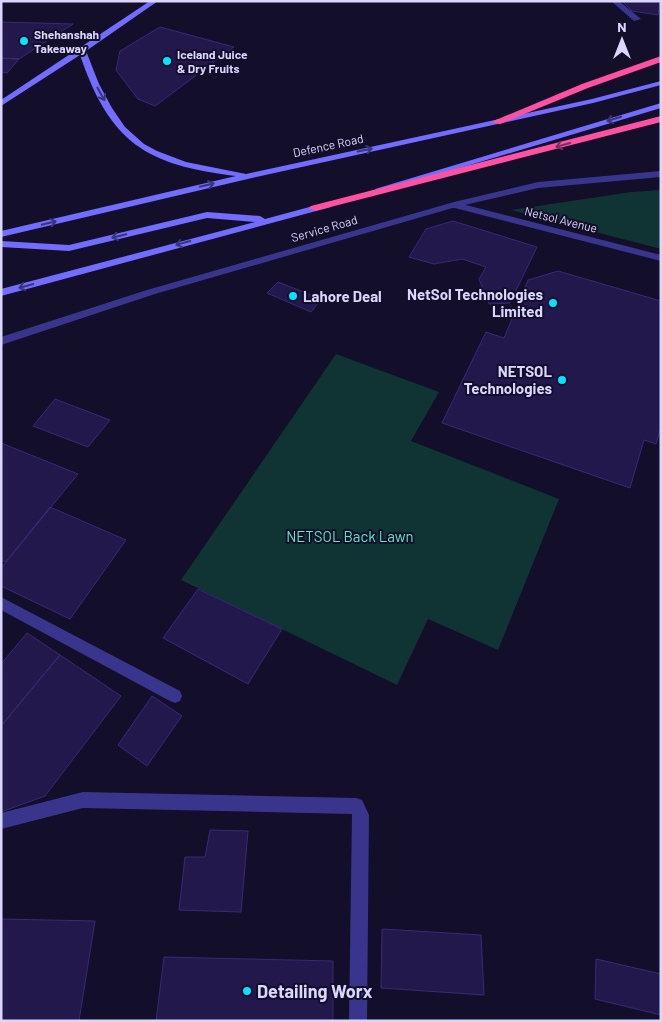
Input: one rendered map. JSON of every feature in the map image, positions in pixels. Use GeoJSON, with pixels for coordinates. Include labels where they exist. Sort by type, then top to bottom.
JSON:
{"type":"FeatureCollection","features":[{"type":"Feature","properties":{"kind":"highway"},"geometry":{"type":"LineString","coordinates":[[496,122],[585,86],[661,59]]}},
{"type":"Feature","properties":{"kind":"highway"},"geometry":{"type":"LineString","coordinates":[[315,208],[661,119]]}},
{"type":"Feature","properties":{"kind":"main road"},"geometry":{"type":"LineString","coordinates":[[1,104],[155,1]]}},
{"type":"Feature","properties":{"kind":"main road"},"geometry":{"type":"LineString","coordinates":[[82,50],[89,73],[130,137],[161,156],[189,166],[252,175]]}},
{"type":"Feature","properties":{"kind":"main road","name":"Defence Road"},"geometry":{"type":"LineString","coordinates":[[1,234],[252,175],[593,101],[661,83]]}},
{"type":"Feature","properties":{"kind":"main road"},"geometry":{"type":"LineString","coordinates":[[1,293],[315,208],[661,105]]}},
{"type":"Feature","properties":{"kind":"main road"},"geometry":{"type":"LineString","coordinates":[[1,244],[68,248],[207,215],[270,220]]}},
{"type":"Feature","properties":{"kind":"street"},"geometry":{"type":"LineString","coordinates":[[614,1],[637,19]]}},
{"type":"Feature","properties":{"kind":"street","name":"Service Road"},"geometry":{"type":"LineString","coordinates":[[1,342],[161,289],[454,205],[538,185],[661,174]]}},
{"type":"Feature","properties":{"kind":"street","name":"Netsol Avenue"},"geometry":{"type":"LineString","coordinates":[[454,205],[661,258]]}},
{"type":"Feature","properties":{"kind":"street"},"geometry":{"type":"LineString","coordinates":[[1,603],[175,696]]}},
{"type":"Feature","properties":{"kind":"street"},"geometry":{"type":"LineString","coordinates":[[1,821],[83,800],[195,800],[356,806],[361,815],[358,1021]]}},
{"type":"Feature","properties":{"kind":"green space"},"geometry":{"type":"Polygon","coordinates":[[[661,190],[661,249],[511,210],[631,192],[661,190]]]}},
{"type":"Feature","properties":{"kind":"green space","name":"NETSOL Back Lawn"},"geometry":{"type":"Polygon","coordinates":[[[336,354],[439,392],[411,441],[559,499],[498,650],[428,619],[397,685],[181,580],[336,354]]]}},
{"type":"Feature","properties":{"kind":"building"},"geometry":{"type":"Polygon","coordinates":[[[622,1],[660,1],[658,15],[632,11],[622,1]]]}},
{"type":"Feature","properties":{"kind":"building","name":"Shehanshah Takeaway"},"geometry":{"type":"Polygon","coordinates":[[[1,22],[73,24],[19,59],[1,58],[1,22]]]}},
{"type":"Feature","properties":{"kind":"building","name":"Iceland Juice & Dry Fruits"},"geometry":{"type":"Polygon","coordinates":[[[160,27],[234,47],[155,106],[138,99],[116,70],[120,51],[160,27]]]}},
{"type":"Feature","properties":{"kind":"building"},"geometry":{"type":"Polygon","coordinates":[[[1,58],[19,59],[7,73],[1,72],[1,58]]]}},
{"type":"Feature","properties":{"kind":"building"},"geometry":{"type":"Polygon","coordinates":[[[453,221],[537,247],[510,303],[489,304],[479,279],[486,267],[462,259],[434,264],[409,257],[426,229],[453,221]]]}},
{"type":"Feature","properties":{"kind":"building","name":"NETSOL Technologies"},"geometry":{"type":"Polygon","coordinates":[[[558,271],[661,301],[661,427],[656,444],[644,440],[630,488],[442,423],[486,332],[504,338],[528,280],[558,271]]]}},
{"type":"Feature","properties":{"kind":"building","name":"Lahore Deal"},"geometry":{"type":"Polygon","coordinates":[[[278,282],[321,299],[311,312],[267,293],[278,282]]]}},
{"type":"Feature","properties":{"kind":"building"},"geometry":{"type":"Polygon","coordinates":[[[55,399],[110,420],[88,447],[33,426],[55,399]]]}},
{"type":"Feature","properties":{"kind":"building"},"geometry":{"type":"Polygon","coordinates":[[[1,443],[78,474],[6,562],[1,560],[1,443]]]}},
{"type":"Feature","properties":{"kind":"building"},"geometry":{"type":"Polygon","coordinates":[[[50,507],[126,540],[70,619],[1,586],[1,568],[50,507]]]}},
{"type":"Feature","properties":{"kind":"building"},"geometry":{"type":"Polygon","coordinates":[[[198,589],[282,629],[248,684],[163,638],[198,589]]]}},
{"type":"Feature","properties":{"kind":"building"},"geometry":{"type":"Polygon","coordinates":[[[27,633],[60,655],[1,726],[1,664],[27,633]]]}},
{"type":"Feature","properties":{"kind":"building"},"geometry":{"type":"Polygon","coordinates":[[[60,655],[121,696],[45,796],[1,812],[1,726],[60,655]]]}},
{"type":"Feature","properties":{"kind":"building"},"geometry":{"type":"Polygon","coordinates":[[[152,696],[182,716],[147,766],[118,745],[152,696]]]}},
{"type":"Feature","properties":{"kind":"building"},"geometry":{"type":"Polygon","coordinates":[[[210,830],[248,831],[241,912],[179,910],[185,857],[205,857],[210,830]]]}},
{"type":"Feature","properties":{"kind":"building"},"geometry":{"type":"Polygon","coordinates":[[[1,919],[95,921],[79,1021],[1,1021],[1,919]]]}},
{"type":"Feature","properties":{"kind":"building"},"geometry":{"type":"Polygon","coordinates":[[[382,929],[481,935],[484,995],[381,988],[382,929]]]}},
{"type":"Feature","properties":{"kind":"building","name":"Detailing Worx"},"geometry":{"type":"Polygon","coordinates":[[[164,957],[333,961],[333,1021],[156,1021],[164,957]]]}},
{"type":"Feature","properties":{"kind":"building"},"geometry":{"type":"Polygon","coordinates":[[[596,959],[661,974],[661,1015],[595,999],[596,959]]]}},
{"type":"Feature","properties":{"kind":"place","name":"Shehanshah Takeaway"},"geometry":{"type":"Point","coordinates":[24,41]}},
{"type":"Feature","properties":{"kind":"place","name":"Iceland Juice & Dry Fruits"},"geometry":{"type":"Point","coordinates":[167,61]}},
{"type":"Feature","properties":{"kind":"place","name":"Lahore Deal"},"geometry":{"type":"Point","coordinates":[293,296]}},
{"type":"Feature","properties":{"kind":"place","name":"NetSol Technologies Limited"},"geometry":{"type":"Point","coordinates":[553,303]}},
{"type":"Feature","properties":{"kind":"place","name":"NETSOL Technologies"},"geometry":{"type":"Point","coordinates":[562,380]}},
{"type":"Feature","properties":{"kind":"place","name":"Detailing Worx"},"geometry":{"type":"Point","coordinates":[247,991]}}]}
